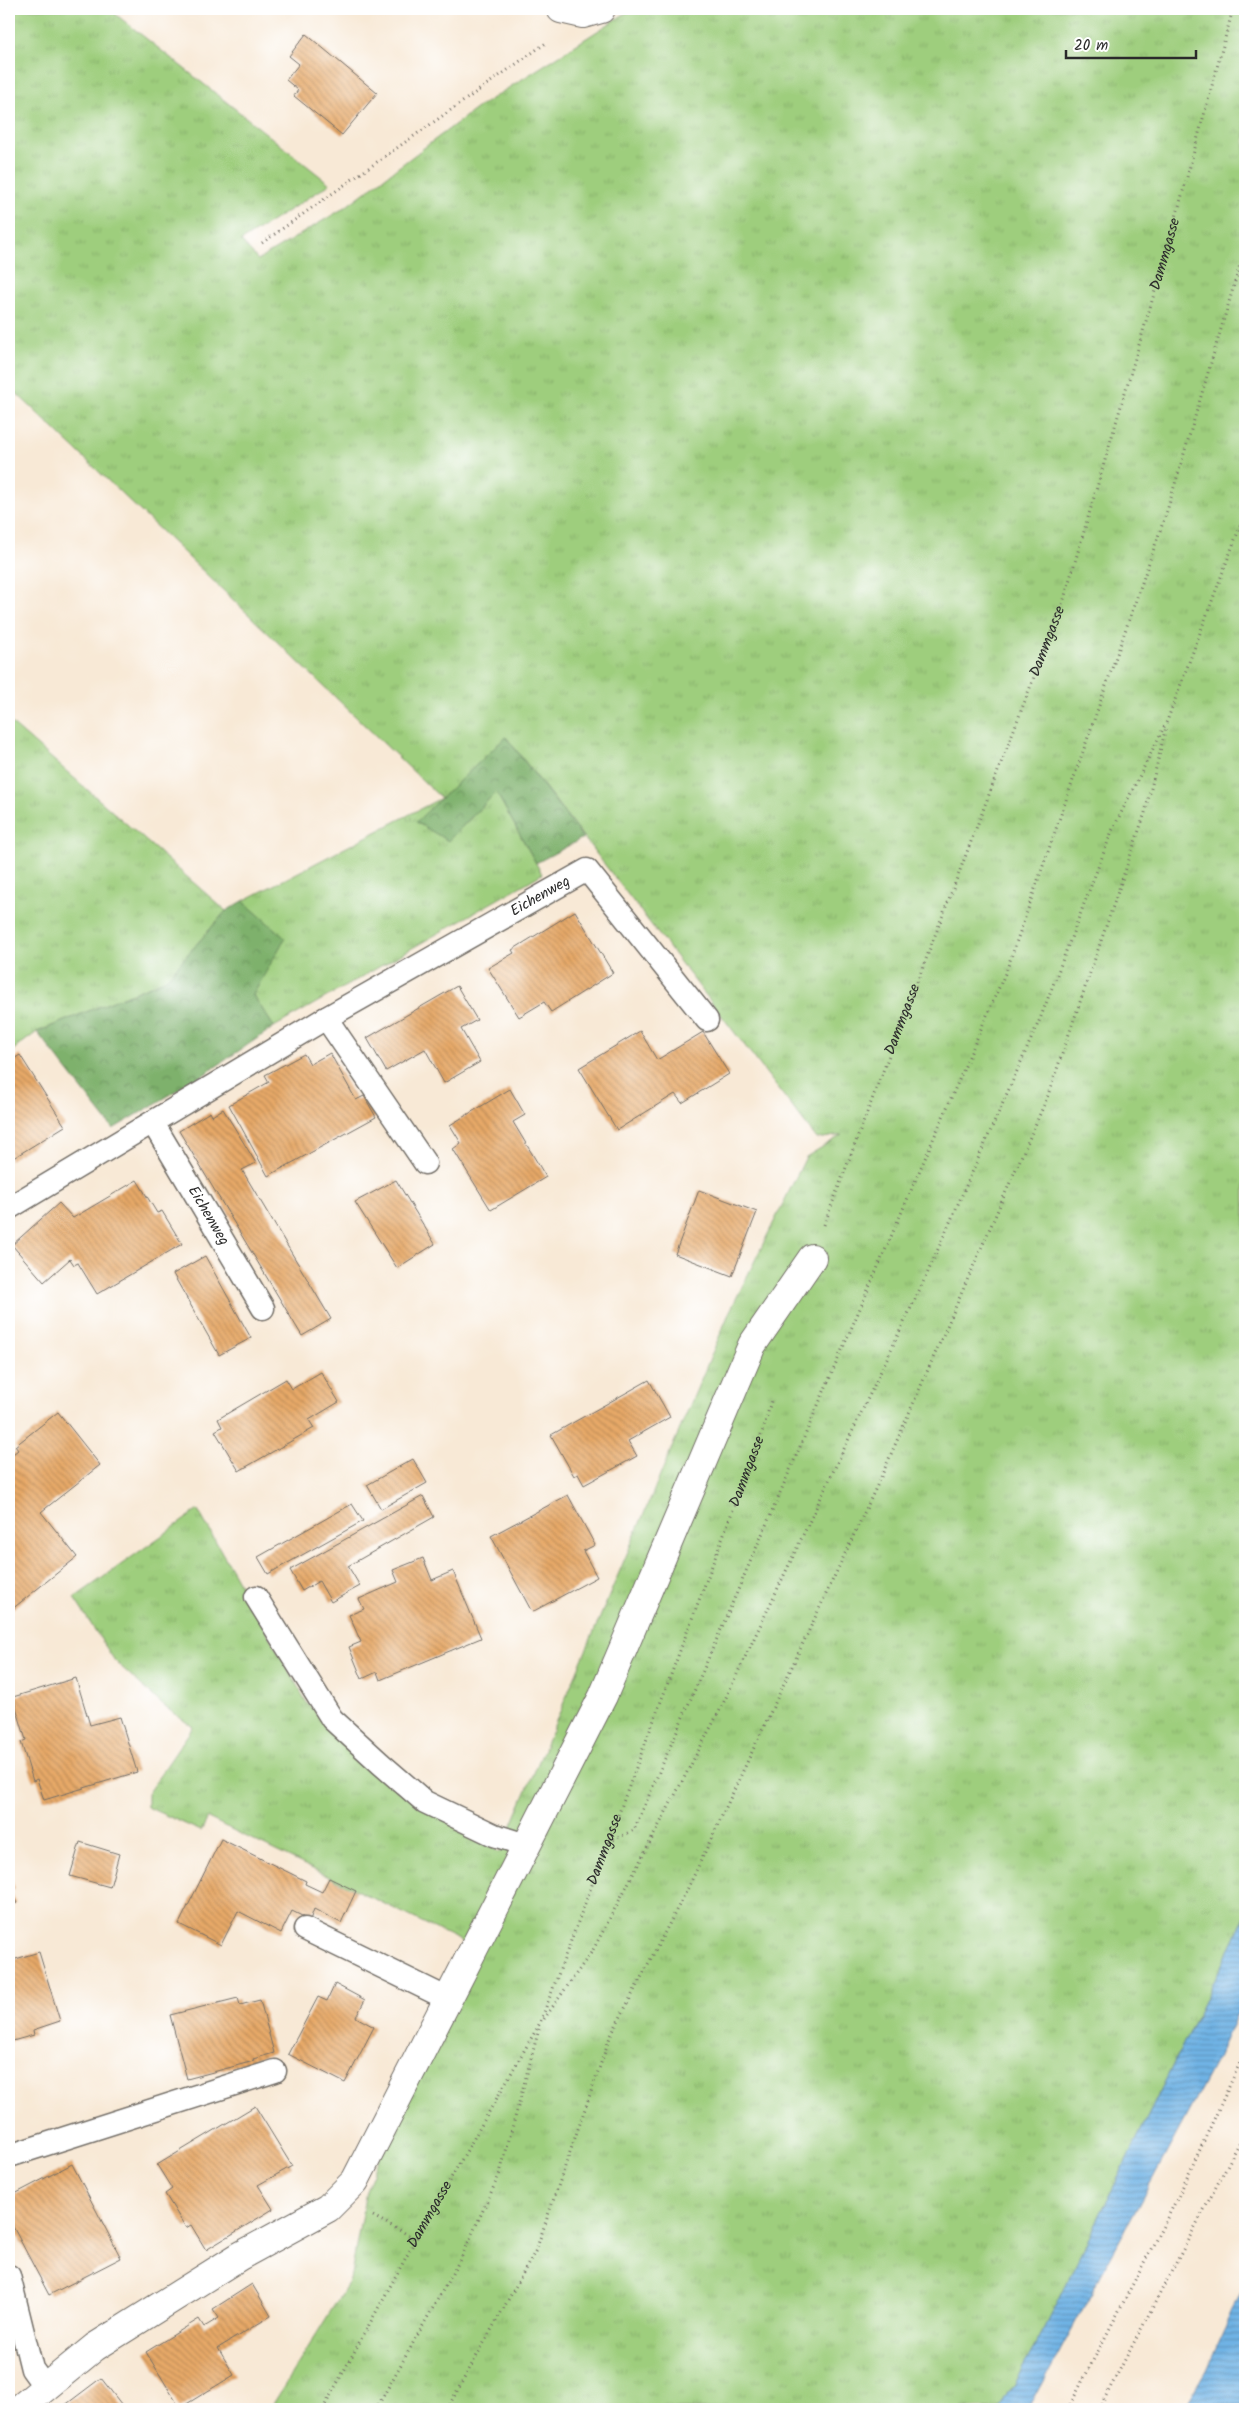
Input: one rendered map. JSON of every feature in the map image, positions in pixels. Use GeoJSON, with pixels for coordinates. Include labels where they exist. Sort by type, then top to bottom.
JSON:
{"type":"FeatureCollection","features":[{"type":"Feature","properties":{"kind":"street"},"geometry":{"type":"LineString","coordinates":[[19,2409],[95,2346],[240,2256],[328,2208],[355,2181],[603,1696],[752,1345],[812,1258]]}},
{"type":"Feature","properties":{"kind":"lane","name":"Eichenweg"},"geometry":{"type":"LineString","coordinates":[[9,1208],[326,1018],[587,870],[707,1020]]}},
{"type":"Feature","properties":{"kind":"lane"},"geometry":{"type":"LineString","coordinates":[[326,1018],[425,1163]]}},
{"type":"Feature","properties":{"kind":"lane","name":"Eichenweg"},"geometry":{"type":"LineString","coordinates":[[153,1122],[263,1308]]}},
{"type":"Feature","properties":{"kind":"lane"},"geometry":{"type":"LineString","coordinates":[[256,1597],[332,1718],[380,1763],[425,1802],[494,1835],[526,1845]]}},
{"type":"Feature","properties":{"kind":"lane"},"geometry":{"type":"LineString","coordinates":[[305,1930],[448,1998]]}},
{"type":"Feature","properties":{"kind":"lane"},"geometry":{"type":"LineString","coordinates":[[9,2156],[275,2071]]}},
{"type":"Feature","properties":{"kind":"lane"},"geometry":{"type":"LineString","coordinates":[[9,2276],[32,2369],[46,2387]]}},
{"type":"Feature","properties":{"kind":"path","name":"Dammgasse"},"geometry":{"type":"LineString","coordinates":[[812,1258],[1064,599],[1167,250],[1233,9]]}},
{"type":"Feature","properties":{"kind":"path"},"geometry":{"type":"LineString","coordinates":[[262,243],[535,51],[582,11]]}},
{"type":"Feature","properties":{"kind":"path"},"geometry":{"type":"LineString","coordinates":[[608,1842],[634,1830],[1007,969],[1167,511],[1245,248]]}},
{"type":"Feature","properties":{"kind":"path"},"geometry":{"type":"LineString","coordinates":[[376,2409],[462,2256],[500,2173],[540,2023],[593,1950],[726,1698],[932,1265],[1040,1019],[1112,831],[1167,721],[1245,513]]}},
{"type":"Feature","properties":{"kind":"path"},"geometry":{"type":"LineString","coordinates":[[447,2409],[536,2250],[610,2037],[689,1886],[881,1477],[1047,1098],[1145,813],[1167,721]]}},
{"type":"Feature","properties":{"kind":"path","name":"Dammgasse"},"geometry":{"type":"LineString","coordinates":[[323,2409],[416,2239],[540,2023],[763,1430],[774,1392]]}},
{"type":"Feature","properties":{"kind":"path"},"geometry":{"type":"LineString","coordinates":[[1068,2409],[1178,2196],[1245,2052]]}},
{"type":"Feature","properties":{"kind":"path"},"geometry":{"type":"LineString","coordinates":[[1099,2409],[1245,2132]]}},
{"type":"Feature","properties":{"kind":"path"},"geometry":{"type":"LineString","coordinates":[[340,2196],[416,2239]]}},
{"type":"Feature","properties":{"kind":"green space"},"geometry":{"type":"Polygon","coordinates":[[[9,9],[109,9],[330,184],[241,241],[258,260],[344,208],[477,108],[632,9],[1245,9],[1245,1917],[1046,2326],[1000,2409],[270,2409],[350,2280],[366,2191],[465,1943],[208,1818],[201,1831],[147,1807],[147,1794],[193,1727],[165,1707],[115,1661],[74,1598],[198,1510],[307,1703],[354,1751],[500,1853],[730,1311],[806,1157],[842,1135],[817,1139],[506,737],[448,841],[496,792],[542,874],[274,1027],[253,995],[284,938],[243,901],[441,798],[11,388],[9,390],[9,9]]]}},
{"type":"Feature","properties":{"kind":"green space"},"geometry":{"type":"Polygon","coordinates":[[[9,721],[226,911],[165,980],[37,1032],[9,1053],[9,721]]]}},
{"type":"Feature","properties":{"kind":"green space"},"geometry":{"type":"Polygon","coordinates":[[[506,737],[583,838],[536,863],[496,792],[448,841],[416,822],[506,737]]]}},
{"type":"Feature","properties":{"kind":"green space"},"geometry":{"type":"Polygon","coordinates":[[[243,901],[285,938],[253,995],[274,1027],[205,1074],[113,1129],[37,1032],[165,980],[226,911],[243,901]]]}},
{"type":"Feature","properties":{"kind":"water"},"geometry":{"type":"Polygon","coordinates":[[[1245,1917],[1245,1996],[1217,2059],[1029,2409],[1000,2409],[1046,2326],[1245,1917]]]}},
{"type":"Feature","properties":{"kind":"water"},"geometry":{"type":"Polygon","coordinates":[[[1245,2283],[1245,2409],[1184,2409],[1206,2371],[1245,2283]]]}},
{"type":"Feature","properties":{"kind":"building"},"geometry":{"type":"Polygon","coordinates":[[[306,34],[377,93],[342,135],[294,96],[298,90],[286,80],[299,64],[289,56],[306,34]]]}},
{"type":"Feature","properties":{"kind":"building"},"geometry":{"type":"Polygon","coordinates":[[[575,911],[613,973],[551,1012],[544,1002],[519,1017],[488,968],[514,953],[512,950],[575,911]]]}},
{"type":"Feature","properties":{"kind":"building"},"geometry":{"type":"Polygon","coordinates":[[[457,986],[477,1020],[461,1029],[480,1062],[444,1083],[425,1049],[386,1071],[367,1038],[457,986]]]}},
{"type":"Feature","properties":{"kind":"building"},"geometry":{"type":"Polygon","coordinates":[[[640,1031],[657,1060],[703,1032],[729,1074],[682,1103],[675,1094],[617,1130],[579,1068],[640,1031]]]}},
{"type":"Feature","properties":{"kind":"building"},"geometry":{"type":"Polygon","coordinates":[[[330,1053],[356,1100],[364,1096],[376,1117],[268,1176],[229,1105],[269,1082],[265,1075],[304,1054],[310,1064],[330,1053]]]}},
{"type":"Feature","properties":{"kind":"building"},"geometry":{"type":"Polygon","coordinates":[[[20,1055],[65,1126],[10,1160],[9,1062],[20,1055]]]}},
{"type":"Feature","properties":{"kind":"building"},"geometry":{"type":"Polygon","coordinates":[[[510,1089],[525,1115],[513,1122],[546,1177],[491,1210],[453,1149],[461,1143],[450,1125],[510,1089]]]}},
{"type":"Feature","properties":{"kind":"building"},"geometry":{"type":"Polygon","coordinates":[[[223,1109],[256,1163],[242,1170],[331,1319],[302,1336],[179,1131],[210,1112],[212,1116],[223,1109]]]}},
{"type":"Feature","properties":{"kind":"building"},"geometry":{"type":"Polygon","coordinates":[[[137,1180],[157,1213],[162,1211],[182,1244],[97,1294],[78,1263],[74,1265],[70,1259],[44,1282],[12,1245],[59,1203],[73,1218],[137,1180]]]}},
{"type":"Feature","properties":{"kind":"building"},"geometry":{"type":"Polygon","coordinates":[[[396,1180],[435,1244],[397,1268],[355,1202],[396,1180]]]}},
{"type":"Feature","properties":{"kind":"building"},"geometry":{"type":"Polygon","coordinates":[[[699,1190],[757,1212],[732,1276],[675,1254],[699,1190]]]}},
{"type":"Feature","properties":{"kind":"building"},"geometry":{"type":"Polygon","coordinates":[[[205,1256],[251,1338],[219,1355],[173,1274],[205,1256]]]}},
{"type":"Feature","properties":{"kind":"building"},"geometry":{"type":"Polygon","coordinates":[[[321,1372],[339,1402],[309,1420],[314,1428],[239,1471],[215,1431],[222,1427],[218,1419],[286,1379],[292,1389],[321,1372]]]}},
{"type":"Feature","properties":{"kind":"building"},"geometry":{"type":"Polygon","coordinates":[[[649,1380],[670,1417],[628,1441],[637,1456],[584,1485],[578,1474],[574,1476],[551,1435],[649,1380]]]}},
{"type":"Feature","properties":{"kind":"building"},"geometry":{"type":"Polygon","coordinates":[[[58,1412],[100,1465],[41,1512],[77,1557],[11,1610],[9,1607],[9,1457],[18,1450],[15,1446],[58,1412]]]}},
{"type":"Feature","properties":{"kind":"building"},"geometry":{"type":"Polygon","coordinates":[[[413,1459],[427,1483],[381,1509],[367,1485],[413,1459]]]}},
{"type":"Feature","properties":{"kind":"building"},"geometry":{"type":"Polygon","coordinates":[[[568,1495],[595,1545],[583,1551],[597,1577],[532,1612],[491,1536],[568,1495]]]}},
{"type":"Feature","properties":{"kind":"building"},"geometry":{"type":"Polygon","coordinates":[[[423,1496],[434,1517],[348,1566],[360,1586],[331,1602],[319,1581],[302,1591],[290,1570],[423,1496]]]}},
{"type":"Feature","properties":{"kind":"building"},"geometry":{"type":"Polygon","coordinates":[[[352,1504],[363,1521],[268,1574],[258,1557],[352,1504]]]}},
{"type":"Feature","properties":{"kind":"building"},"geometry":{"type":"Polygon","coordinates":[[[423,1558],[432,1580],[453,1571],[481,1638],[380,1680],[377,1672],[362,1679],[349,1647],[361,1642],[349,1615],[364,1609],[359,1599],[398,1582],[393,1570],[423,1558]]]}},
{"type":"Feature","properties":{"kind":"building"},"geometry":{"type":"Polygon","coordinates":[[[76,1678],[90,1725],[120,1717],[137,1772],[44,1800],[37,1779],[33,1781],[21,1742],[26,1740],[13,1697],[76,1678]]]}},
{"type":"Feature","properties":{"kind":"building"},"geometry":{"type":"Polygon","coordinates":[[[221,1839],[306,1881],[305,1884],[322,1892],[329,1878],[356,1891],[341,1923],[314,1909],[310,1920],[292,1911],[281,1933],[238,1911],[221,1945],[179,1924],[221,1839]]]}},
{"type":"Feature","properties":{"kind":"building"},"geometry":{"type":"Polygon","coordinates":[[[80,1842],[119,1854],[110,1887],[70,1876],[80,1842]]]}},
{"type":"Feature","properties":{"kind":"building"},"geometry":{"type":"Polygon","coordinates":[[[9,1875],[15,1888],[10,1891],[17,1903],[9,1907],[9,1875]]]}},
{"type":"Feature","properties":{"kind":"building"},"geometry":{"type":"Polygon","coordinates":[[[39,1952],[60,2021],[33,2030],[34,2035],[9,2042],[9,1961],[39,1952]]]}},
{"type":"Feature","properties":{"kind":"building"},"geometry":{"type":"Polygon","coordinates":[[[335,1984],[365,2000],[356,2017],[374,2027],[345,2083],[288,2054],[318,1997],[327,2001],[335,1984]]]}},
{"type":"Feature","properties":{"kind":"building"},"geometry":{"type":"Polygon","coordinates":[[[238,1998],[240,2005],[260,2000],[274,2053],[253,2059],[254,2061],[187,2079],[170,2015],[238,1998]]]}},
{"type":"Feature","properties":{"kind":"building"},"geometry":{"type":"Polygon","coordinates":[[[255,2106],[292,2166],[258,2185],[273,2209],[206,2250],[191,2225],[186,2228],[165,2194],[172,2189],[157,2165],[255,2106]]]}},
{"type":"Feature","properties":{"kind":"building"},"geometry":{"type":"Polygon","coordinates":[[[72,2164],[121,2258],[49,2295],[9,2219],[9,2197],[72,2164]]]}},
{"type":"Feature","properties":{"kind":"building"},"geometry":{"type":"Polygon","coordinates":[[[252,2284],[271,2316],[218,2348],[234,2375],[180,2408],[146,2352],[199,2319],[204,2327],[219,2318],[213,2309],[252,2284]]]}},
{"type":"Feature","properties":{"kind":"building"},"geometry":{"type":"Polygon","coordinates":[[[101,2378],[125,2409],[60,2409],[101,2378]]]}}]}
